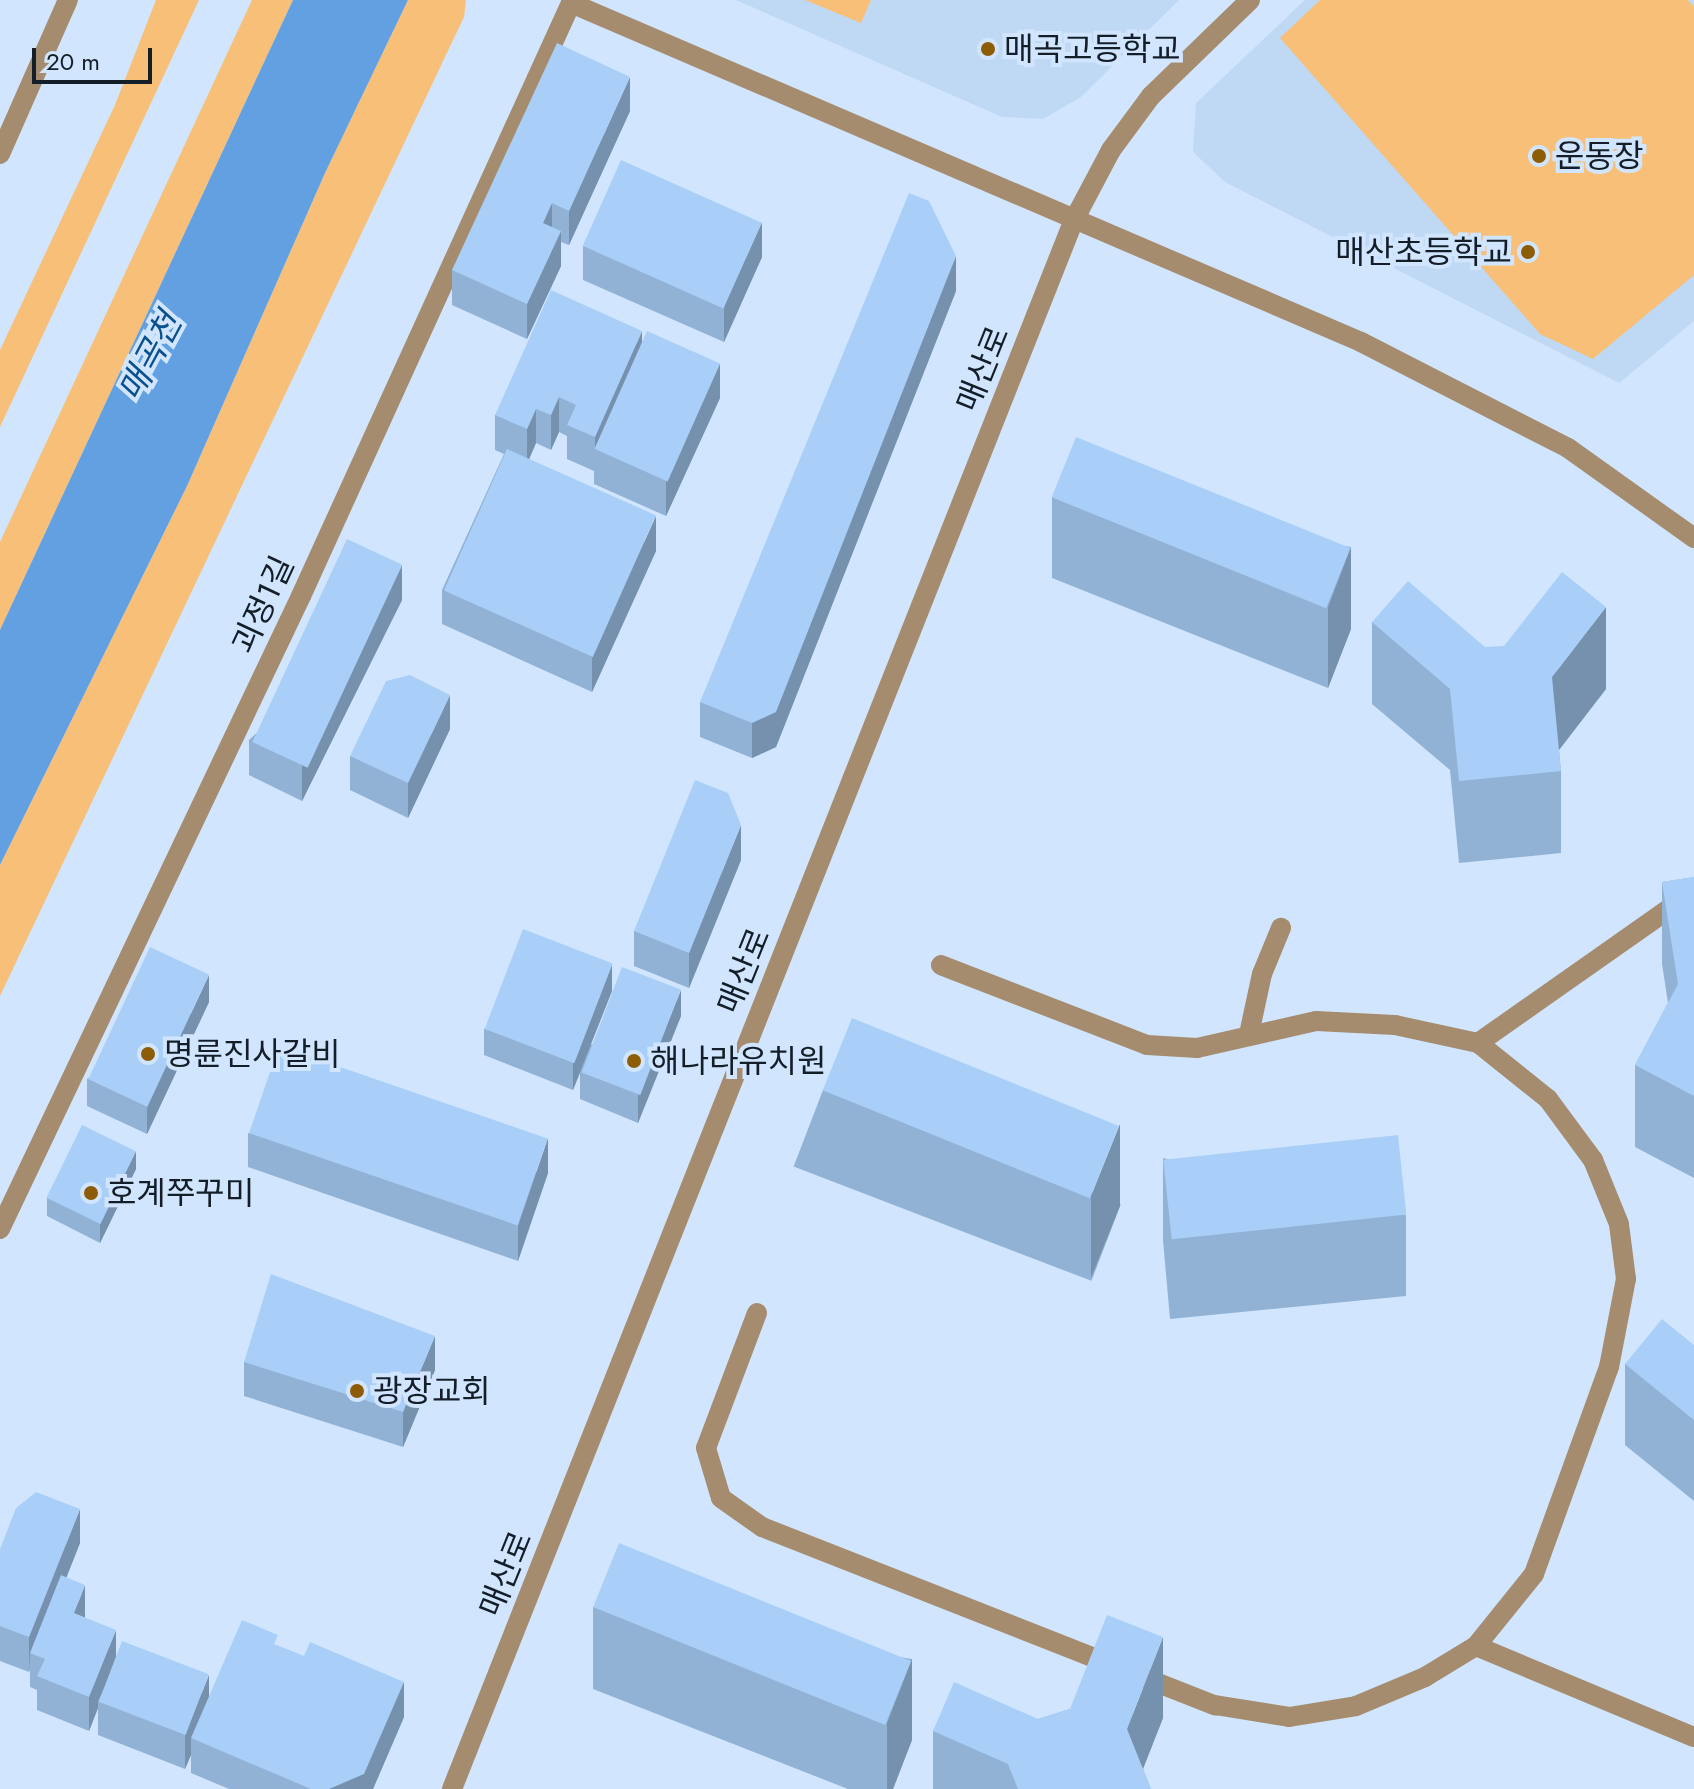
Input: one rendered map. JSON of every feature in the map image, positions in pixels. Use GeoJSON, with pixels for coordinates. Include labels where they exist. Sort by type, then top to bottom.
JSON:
{"type":"FeatureCollection","features":[{"type":"Feature","properties":{"kind":"street"},"geometry":{"type":"LineString","coordinates":[[0,154],[68,0]]}},
{"type":"Feature","properties":{"kind":"street","name":"매산로"},"geometry":{"type":"LineString","coordinates":[[452,1789],[1074,220],[1111,150],[1151,96],[1250,0]]}},
{"type":"Feature","properties":{"kind":"street","name":"괴정1길"},"geometry":{"type":"LineString","coordinates":[[0,1229],[301,596],[571,3],[1074,220]]}},
{"type":"Feature","properties":{"kind":"street"},"geometry":{"type":"LineString","coordinates":[[1074,220],[1375,349],[1568,448],[1694,538]]}},
{"type":"Feature","properties":{"kind":"street"},"geometry":{"type":"LineString","coordinates":[[1478,1043],[1694,891]]}},
{"type":"Feature","properties":{"kind":"street"},"geometry":{"type":"LineString","coordinates":[[1249,1034],[1262,974],[1281,928]]}},
{"type":"Feature","properties":{"kind":"street"},"geometry":{"type":"LineString","coordinates":[[757,1313],[706,1448],[721,1498],[762,1527],[1215,1705],[1289,1717],[1356,1706],[1425,1677],[1476,1646],[1534,1574],[1609,1367],[1626,1279],[1619,1224],[1593,1160],[1548,1099],[1478,1043],[1395,1025],[1316,1021],[1197,1048],[1147,1045],[941,965]]}},
{"type":"Feature","properties":{"kind":"street"},"geometry":{"type":"LineString","coordinates":[[1476,1646],[1694,1737]]}},
{"type":"Feature","properties":{"kind":"shaded area"},"geometry":{"type":"Polygon","coordinates":[[[156,0],[199,0],[0,427],[0,350],[115,105],[156,0]]]}},
{"type":"Feature","properties":{"kind":"shaded area"},"geometry":{"type":"Polygon","coordinates":[[[252,0],[293,0],[0,630],[0,542],[252,0]]]}},
{"type":"Feature","properties":{"kind":"shaded area"},"geometry":{"type":"Polygon","coordinates":[[[408,0],[466,0],[464,17],[0,996],[0,865],[187,486],[325,173],[408,0]]]}},
{"type":"Feature","properties":{"kind":"shaded area","name":"매곡고등학교"},"geometry":{"type":"Polygon","coordinates":[[[736,0],[1179,0],[1081,97],[1043,119],[1002,117],[736,0]]]}},
{"type":"Feature","properties":{"kind":"shaded area"},"geometry":{"type":"Polygon","coordinates":[[[805,0],[871,0],[861,23],[805,0]]]}},
{"type":"Feature","properties":{"kind":"shaded area","name":"운동장"},"geometry":{"type":"Polygon","coordinates":[[[1305,0],[1694,0],[1694,321],[1619,383],[1225,182],[1193,152],[1196,103],[1305,0]]]}},
{"type":"Feature","properties":{"kind":"shaded area","name":"운동장"},"geometry":{"type":"Polygon","coordinates":[[[1320,0],[1688,0],[1694,7],[1694,275],[1593,359],[1540,334],[1280,38],[1320,0]]]}},
{"type":"Feature","properties":{"kind":"water","name":"매곡천"},"geometry":{"type":"Polygon","coordinates":[[[293,0],[408,0],[325,173],[187,486],[0,865],[0,630],[293,0]]]}},
{"type":"Feature","properties":{"kind":"building"},"geometry":{"type":"Polygon","coordinates":[[[557,43],[630,77],[569,211],[552,203],[543,223],[561,231],[527,304],[452,270],[557,43]]]}},
{"type":"Feature","properties":{"kind":"building"},"geometry":{"type":"Polygon","coordinates":[[[621,160],[762,223],[723,309],[583,246],[621,160]]]}},
{"type":"Feature","properties":{"kind":"building"},"geometry":{"type":"Polygon","coordinates":[[[909,193],[929,201],[956,256],[776,712],[752,723],[700,702],[909,193]]]}},
{"type":"Feature","properties":{"kind":"building"},"geometry":{"type":"Polygon","coordinates":[[[551,290],[642,331],[595,437],[567,425],[576,405],[559,397],[551,415],[536,409],[527,429],[495,415],[551,290]]]}},
{"type":"Feature","properties":{"kind":"building"},"geometry":{"type":"Polygon","coordinates":[[[647,331],[720,364],[668,481],[595,449],[647,331]]]}},
{"type":"Feature","properties":{"kind":"building"},"geometry":{"type":"Polygon","coordinates":[[[1076,437],[1350,548],[1326,608],[1052,497],[1076,437]]]}},
{"type":"Feature","properties":{"kind":"building"},"geometry":{"type":"Polygon","coordinates":[[[507,449],[656,515],[593,657],[444,591],[507,449]]]}},
{"type":"Feature","properties":{"kind":"building"},"geometry":{"type":"Polygon","coordinates":[[[347,539],[402,565],[308,768],[252,742],[347,539]]]}},
{"type":"Feature","properties":{"kind":"building"},"geometry":{"type":"Polygon","coordinates":[[[1562,572],[1606,607],[1552,677],[1561,771],[1459,781],[1450,689],[1372,622],[1408,581],[1485,647],[1504,646],[1562,572]]]}},
{"type":"Feature","properties":{"kind":"building"},"geometry":{"type":"Polygon","coordinates":[[[410,675],[450,695],[408,783],[350,756],[386,681],[410,675]]]}},
{"type":"Feature","properties":{"kind":"building"},"geometry":{"type":"Polygon","coordinates":[[[695,780],[728,793],[741,825],[689,953],[634,931],[695,780]]]}},
{"type":"Feature","properties":{"kind":"building"},"geometry":{"type":"Polygon","coordinates":[[[1694,877],[1694,1096],[1635,1065],[1678,984],[1662,882],[1694,877]]]}},
{"type":"Feature","properties":{"kind":"building"},"geometry":{"type":"Polygon","coordinates":[[[523,929],[613,963],[574,1063],[485,1029],[523,929]]]}},
{"type":"Feature","properties":{"kind":"building","name":"명륜진사갈비"},"geometry":{"type":"Polygon","coordinates":[[[150,947],[209,974],[147,1107],[88,1079],[150,947]]]}},
{"type":"Feature","properties":{"kind":"building"},"geometry":{"type":"Polygon","coordinates":[[[622,967],[681,990],[640,1095],[582,1072],[622,967]]]}},
{"type":"Feature","properties":{"kind":"building"},"geometry":{"type":"Polygon","coordinates":[[[852,1018],[1119,1126],[1090,1198],[823,1090],[852,1018]]]}},
{"type":"Feature","properties":{"kind":"building"},"geometry":{"type":"Polygon","coordinates":[[[279,1046],[548,1138],[518,1225],[249,1133],[279,1046]]]}},
{"type":"Feature","properties":{"kind":"building","name":"호계쭈꾸미"},"geometry":{"type":"Polygon","coordinates":[[[82,1125],[136,1151],[100,1224],[46,1198],[82,1125]]]}},
{"type":"Feature","properties":{"kind":"building"},"geometry":{"type":"Polygon","coordinates":[[[1398,1135],[1406,1215],[1172,1239],[1163,1160],[1398,1135]]]}},
{"type":"Feature","properties":{"kind":"building"},"geometry":{"type":"Polygon","coordinates":[[[271,1274],[435,1336],[403,1412],[244,1362],[271,1274]]]}},
{"type":"Feature","properties":{"kind":"building"},"geometry":{"type":"Polygon","coordinates":[[[1662,1319],[1694,1345],[1694,1420],[1625,1364],[1662,1319]]]}},
{"type":"Feature","properties":{"kind":"building"},"geometry":{"type":"Polygon","coordinates":[[[36,1492],[80,1509],[29,1637],[0,1626],[0,1549],[16,1508],[36,1492]]]}},
{"type":"Feature","properties":{"kind":"building"},"geometry":{"type":"Polygon","coordinates":[[[619,1543],[911,1661],[885,1725],[593,1607],[619,1543]]]}},
{"type":"Feature","properties":{"kind":"building"},"geometry":{"type":"Polygon","coordinates":[[[61,1575],[85,1585],[74,1613],[116,1630],[89,1697],[37,1676],[45,1659],[30,1653],[61,1575]]]}},
{"type":"Feature","properties":{"kind":"building"},"geometry":{"type":"Polygon","coordinates":[[[1107,1615],[1163,1637],[1127,1729],[1151,1789],[1018,1789],[1008,1764],[933,1731],[954,1682],[1038,1719],[1070,1709],[1107,1615]]]}},
{"type":"Feature","properties":{"kind":"building"},"geometry":{"type":"Polygon","coordinates":[[[242,1620],[278,1635],[274,1644],[304,1656],[310,1642],[404,1682],[364,1774],[329,1789],[311,1789],[191,1738],[242,1620]]]}},
{"type":"Feature","properties":{"kind":"building"},"geometry":{"type":"Polygon","coordinates":[[[122,1641],[209,1674],[186,1735],[99,1702],[122,1641]]]}},
{"type":"Feature","properties":{"kind":"place","name":"매곡고등학교"},"geometry":{"type":"Point","coordinates":[988,49]}},
{"type":"Feature","properties":{"kind":"place","name":"운동장"},"geometry":{"type":"Point","coordinates":[1539,156]}},
{"type":"Feature","properties":{"kind":"place","name":"매산초등학교"},"geometry":{"type":"Point","coordinates":[1528,252]}},
{"type":"Feature","properties":{"kind":"place","name":"명륜진사갈비"},"geometry":{"type":"Point","coordinates":[148,1054]}},
{"type":"Feature","properties":{"kind":"place","name":"해나라유치원"},"geometry":{"type":"Point","coordinates":[634,1061]}},
{"type":"Feature","properties":{"kind":"place","name":"호계쭈꾸미"},"geometry":{"type":"Point","coordinates":[91,1193]}},
{"type":"Feature","properties":{"kind":"place","name":"광장교회"},"geometry":{"type":"Point","coordinates":[357,1391]}}]}
